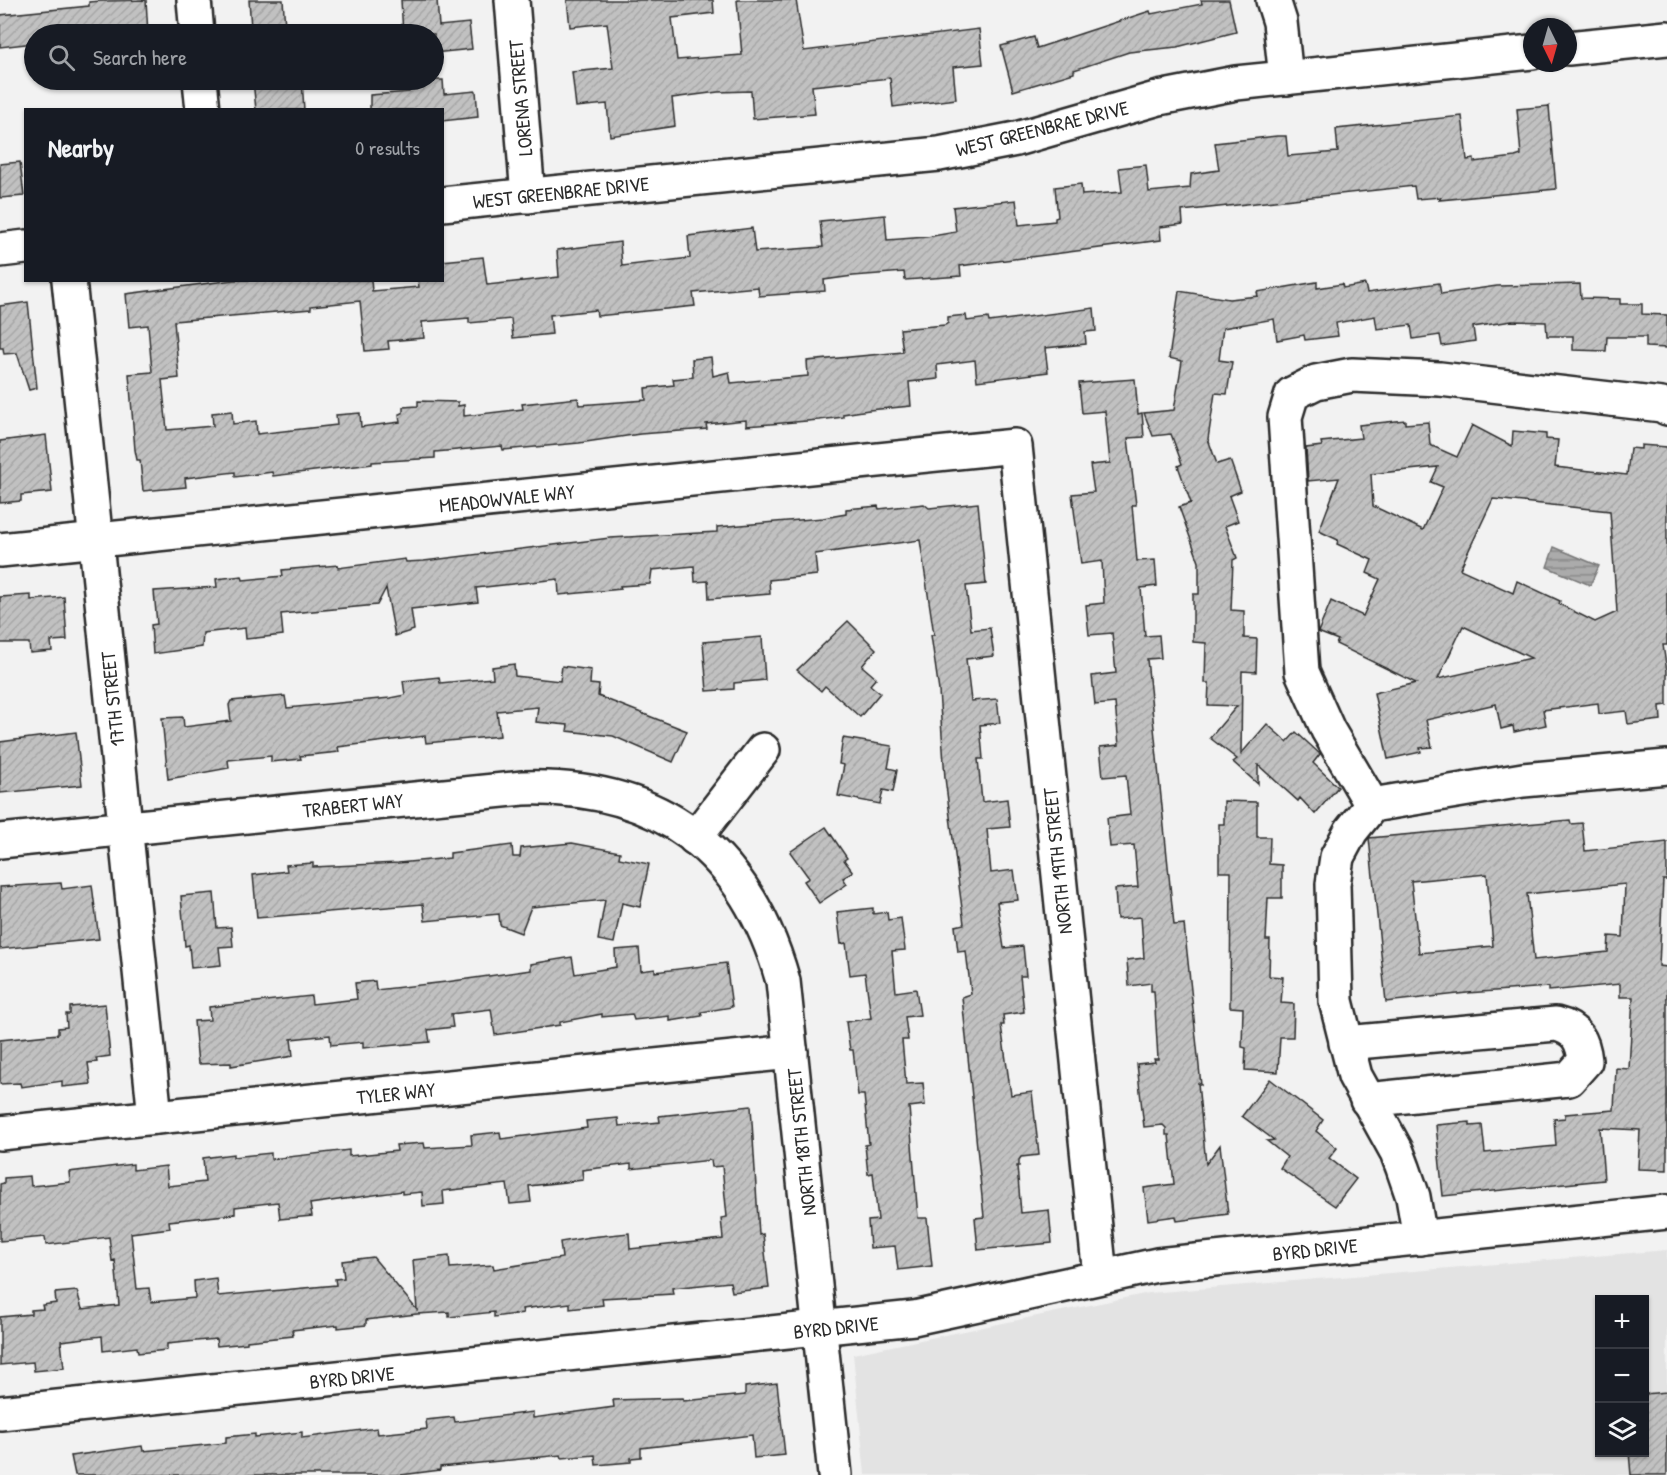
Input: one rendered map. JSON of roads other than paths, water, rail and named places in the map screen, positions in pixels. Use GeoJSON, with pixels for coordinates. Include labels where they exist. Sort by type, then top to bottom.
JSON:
{"type":"FeatureCollection","features":[{"type":"Feature","properties":{"kind":"street"},"geometry":{"type":"LineString","coordinates":[[194,0],[195,24]]}},
{"type":"Feature","properties":{"kind":"street","name":"LORENA STREET"},"geometry":{"type":"LineString","coordinates":[[512,0],[528,196]]}},
{"type":"Feature","properties":{"kind":"street"},"geometry":{"type":"LineString","coordinates":[[1273,0],[1280,22],[1286,78]]}},
{"type":"Feature","properties":{"kind":"street"},"geometry":{"type":"LineString","coordinates":[[1577,47],[1667,38]]}},
{"type":"Feature","properties":{"kind":"street","name":"WEST GREENBRAE DRIVE"},"geometry":{"type":"LineString","coordinates":[[444,204],[939,154],[1016,139],[1159,98],[1236,83],[1523,53]]}},
{"type":"Feature","properties":{"kind":"street"},"geometry":{"type":"LineString","coordinates":[[201,90],[203,108]]}},
{"type":"Feature","properties":{"kind":"street"},"geometry":{"type":"LineString","coordinates":[[0,250],[24,247]]}},
{"type":"Feature","properties":{"kind":"street","name":"17TH STREET"},"geometry":{"type":"LineString","coordinates":[[69,282],[155,1117]]}},
{"type":"Feature","properties":{"kind":"street"},"geometry":{"type":"LineString","coordinates":[[1372,805],[1328,730],[1302,672],[1285,417],[1292,394],[1316,382],[1352,375],[1440,379],[1662,405],[1667,408]]}},
{"type":"Feature","properties":{"kind":"street","name":"MEADOWVALE WAY"},"geometry":{"type":"LineString","coordinates":[[0,550],[1015,446]]}},
{"type":"Feature","properties":{"kind":"street","name":"NORTH 19TH STREET"},"geometry":{"type":"LineString","coordinates":[[1015,446],[1100,1276]]}},
{"type":"Feature","properties":{"kind":"street"},"geometry":{"type":"LineString","coordinates":[[695,838],[763,750]]}},
{"type":"Feature","properties":{"kind":"street"},"geometry":{"type":"LineString","coordinates":[[1420,1238],[1413,1197],[1397,1152],[1355,1076],[1336,1001],[1333,884],[1337,857],[1351,831],[1372,805],[1523,780],[1667,767]]}},
{"type":"Feature","properties":{"kind":"street","name":"TRABERT WAY"},"geometry":{"type":"LineString","coordinates":[[0,842],[511,789],[558,787],[595,791],[630,801],[663,816],[695,838]]}},
{"type":"Feature","properties":{"kind":"street","name":"NORTH 18TH STREET"},"geometry":{"type":"LineString","coordinates":[[695,838],[735,876],[757,909],[772,943],[783,981],[835,1475]]}},
{"type":"Feature","properties":{"kind":"street"},"geometry":{"type":"LineString","coordinates":[[1346,1043],[1556,1024],[1568,1027],[1577,1034],[1583,1046],[1585,1061],[1569,1080],[1367,1100]]}},
{"type":"Feature","properties":{"kind":"street","name":"TYLER WAY"},"geometry":{"type":"LineString","coordinates":[[0,1133],[791,1052]]}},
{"type":"Feature","properties":{"kind":"street","name":"BYRD DRIVE"},"geometry":{"type":"LineString","coordinates":[[0,1413],[914,1318],[1157,1265],[1667,1212]]}}]}
